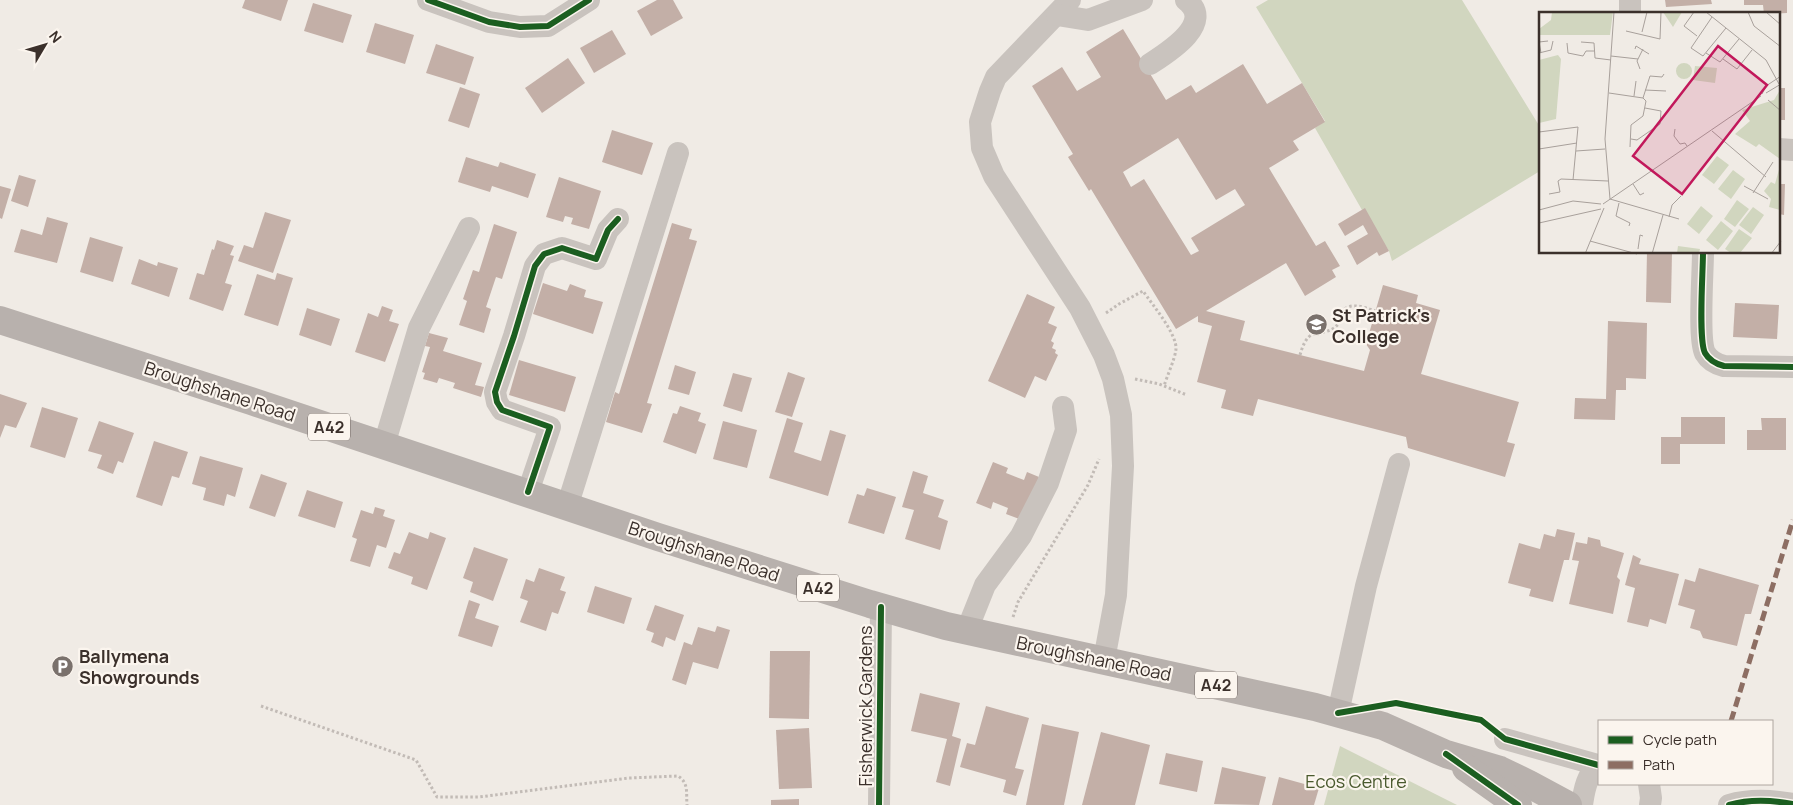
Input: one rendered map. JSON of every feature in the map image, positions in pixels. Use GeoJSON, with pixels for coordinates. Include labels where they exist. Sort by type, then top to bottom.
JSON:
{"type":"FeatureCollection","features":[{"type":"Feature","properties":{"kind":"main road","name":"Broughshane Road"},"geometry":{"type":"LineString","coordinates":[[0,320],[528,492],[667,540],[881,607],[1005,639],[1338,713],[1383,726],[1446,754]]}},
{"type":"Feature","properties":{"kind":"main road","name":"A42"},"geometry":{"type":"LineString","coordinates":[[1446,754],[1518,805]]}},
{"type":"Feature","properties":{"kind":"main road","name":"A42"},"geometry":{"type":"LineString","coordinates":[[1446,754],[1500,770],[1568,805]]}},
{"type":"Feature","properties":{"kind":"street"},"geometry":{"type":"LineString","coordinates":[[428,0],[489,22],[520,27],[548,26],[589,0]]}},
{"type":"Feature","properties":{"kind":"street"},"geometry":{"type":"LineString","coordinates":[[1104,660],[1116,595],[1123,466],[1121,415],[1115,388],[1104,355],[1080,308],[994,176],[982,148],[980,122],[996,78],[1064,7],[1088,20],[1142,0]]}},
{"type":"Feature","properties":{"kind":"street"},"geometry":{"type":"LineString","coordinates":[[1150,64],[1182,42],[1191,31],[1195,16],[1190,3],[1186,0]]}},
{"type":"Feature","properties":{"kind":"street"},"geometry":{"type":"LineString","coordinates":[[1780,149],[1793,150]]}},
{"type":"Feature","properties":{"kind":"street"},"geometry":{"type":"LineString","coordinates":[[568,507],[678,153]]}},
{"type":"Feature","properties":{"kind":"street"},"geometry":{"type":"LineString","coordinates":[[528,492],[550,427],[502,410],[495,392],[535,266],[544,254],[562,248],[596,259],[608,230],[618,219]]}},
{"type":"Feature","properties":{"kind":"street"},"geometry":{"type":"LineString","coordinates":[[384,445],[419,328],[469,228]]}},
{"type":"Feature","properties":{"kind":"street"},"geometry":{"type":"LineString","coordinates":[[1703,254],[1702,342],[1707,356],[1715,363],[1724,366],[1793,367]]}},
{"type":"Feature","properties":{"kind":"street"},"geometry":{"type":"LineString","coordinates":[[967,630],[985,585],[1021,536],[1048,482],[1066,430],[1063,407]]}},
{"type":"Feature","properties":{"kind":"street"},"geometry":{"type":"LineString","coordinates":[[1338,713],[1366,586],[1399,464]]}},
{"type":"Feature","properties":{"kind":"street","name":"Fisherwick Gardens"},"geometry":{"type":"LineString","coordinates":[[879,805],[881,607]]}},
{"type":"Feature","properties":{"kind":"street"},"geometry":{"type":"LineString","coordinates":[[1505,739],[1598,765],[1587,781],[1582,805]]}},
{"type":"Feature","properties":{"kind":"street"},"geometry":{"type":"LineString","coordinates":[[1649,785],[1650,805]]}},
{"type":"Feature","properties":{"kind":"street"},"geometry":{"type":"LineString","coordinates":[[1728,805],[1754,800],[1793,804]]}},
{"type":"Feature","properties":{"kind":"path"},"geometry":{"type":"LineString","coordinates":[[1101,317],[1119,304],[1143,291],[1163,320],[1174,340],[1176,348],[1164,386]]}},
{"type":"Feature","properties":{"kind":"path"},"geometry":{"type":"LineString","coordinates":[[1300,355],[1306,338],[1311,334],[1329,330],[1335,326],[1340,322],[1342,312],[1347,307],[1354,306],[1375,311]]}},
{"type":"Feature","properties":{"kind":"path"},"geometry":{"type":"LineString","coordinates":[[1005,639],[1018,602],[1088,485],[1099,461],[1100,454]]}},
{"type":"Feature","properties":{"kind":"path"},"geometry":{"type":"LineString","coordinates":[[261,706],[416,760],[437,797],[480,797],[629,778],[678,776],[683,779],[686,786],[686,805]]}},
{"type":"Feature","properties":{"kind":"green space"},"geometry":{"type":"Polygon","coordinates":[[[1268,0],[1462,0],[1539,125],[1539,172],[1392,261],[1389,251],[1362,210],[1315,128],[1325,121],[1256,7],[1268,0]]]}},
{"type":"Feature","properties":{"kind":"green space","name":"Ecos Centre"},"geometry":{"type":"Polygon","coordinates":[[[1340,746],[1457,805],[1324,805],[1340,746]]]}},
{"type":"Feature","properties":{"kind":"building"},"geometry":{"type":"Polygon","coordinates":[[[245,0],[288,0],[281,21],[242,8],[245,0]]]}},
{"type":"Feature","properties":{"kind":"building"},"geometry":{"type":"Polygon","coordinates":[[[657,0],[673,0],[683,18],[651,36],[637,11],[657,0]]]}},
{"type":"Feature","properties":{"kind":"building"},"geometry":{"type":"Polygon","coordinates":[[[1665,0],[1711,0],[1712,4],[1666,7],[1665,0]]]}},
{"type":"Feature","properties":{"kind":"building"},"geometry":{"type":"Polygon","coordinates":[[[1744,0],[1787,0],[1787,13],[1764,12],[1763,5],[1744,5],[1744,0]]]}},
{"type":"Feature","properties":{"kind":"building"},"geometry":{"type":"Polygon","coordinates":[[[313,3],[352,15],[343,43],[304,31],[313,3]]]}},
{"type":"Feature","properties":{"kind":"building"},"geometry":{"type":"Polygon","coordinates":[[[375,23],[414,35],[405,64],[366,52],[375,23]]]}},
{"type":"Feature","properties":{"kind":"building"},"geometry":{"type":"Polygon","coordinates":[[[1123,29],[1166,100],[1191,85],[1196,93],[1243,64],[1267,104],[1302,83],[1325,122],[1293,141],[1299,150],[1269,168],[1316,246],[1325,241],[1340,266],[1332,270],[1336,277],[1305,296],[1286,263],[1206,311],[1245,321],[1240,340],[1364,371],[1370,350],[1366,344],[1383,285],[1418,295],[1416,303],[1440,310],[1421,374],[1519,402],[1507,442],[1515,444],[1505,477],[1408,448],[1406,437],[1258,399],[1253,416],[1221,408],[1226,390],[1197,382],[1212,326],[1198,322],[1198,316],[1176,329],[1091,189],[1089,191],[1068,157],[1073,154],[1032,86],[1062,67],[1077,91],[1101,77],[1086,52],[1123,29]],[[1178,138],[1123,172],[1131,187],[1144,179],[1191,255],[1199,251],[1191,238],[1245,205],[1235,189],[1216,200],[1178,138]]]}},
{"type":"Feature","properties":{"kind":"building"},"geometry":{"type":"Polygon","coordinates":[[[612,30],[626,54],[594,73],[580,48],[612,30]]]}},
{"type":"Feature","properties":{"kind":"building"},"geometry":{"type":"Polygon","coordinates":[[[436,44],[474,57],[465,85],[426,73],[436,44]]]}},
{"type":"Feature","properties":{"kind":"building"},"geometry":{"type":"Polygon","coordinates":[[[568,58],[585,83],[542,113],[525,88],[568,58]]]}},
{"type":"Feature","properties":{"kind":"building"},"geometry":{"type":"Polygon","coordinates":[[[460,87],[480,94],[469,128],[448,121],[460,87]]]}},
{"type":"Feature","properties":{"kind":"building"},"geometry":{"type":"Polygon","coordinates":[[[1780,88],[1785,88],[1785,120],[1780,120],[1780,88]]]}},
{"type":"Feature","properties":{"kind":"building"},"geometry":{"type":"Polygon","coordinates":[[[612,130],[653,143],[642,175],[602,162],[612,130]]]}},
{"type":"Feature","properties":{"kind":"building"},"geometry":{"type":"Polygon","coordinates":[[[466,157],[498,167],[500,162],[536,174],[528,198],[492,186],[490,192],[458,182],[466,157]]]}},
{"type":"Feature","properties":{"kind":"building"},"geometry":{"type":"Polygon","coordinates":[[[19,175],[36,180],[28,207],[11,201],[19,175]]]}},
{"type":"Feature","properties":{"kind":"building"},"geometry":{"type":"Polygon","coordinates":[[[559,177],[601,191],[589,229],[571,224],[573,218],[565,216],[563,222],[546,217],[559,177]]]}},
{"type":"Feature","properties":{"kind":"building"},"geometry":{"type":"Polygon","coordinates":[[[1780,184],[1785,184],[1784,215],[1780,214],[1780,184]]]}},
{"type":"Feature","properties":{"kind":"building"},"geometry":{"type":"Polygon","coordinates":[[[0,186],[11,189],[2,219],[0,218],[0,186]]]}},
{"type":"Feature","properties":{"kind":"building"},"geometry":{"type":"Polygon","coordinates":[[[1365,208],[1389,251],[1379,256],[1377,252],[1357,265],[1347,246],[1368,234],[1363,225],[1345,236],[1338,224],[1365,208]]]}},
{"type":"Feature","properties":{"kind":"building"},"geometry":{"type":"Polygon","coordinates":[[[265,212],[291,220],[273,273],[238,261],[244,245],[253,248],[265,212]]]}},
{"type":"Feature","properties":{"kind":"building"},"geometry":{"type":"Polygon","coordinates":[[[47,217],[68,223],[57,263],[14,252],[21,229],[42,235],[47,217]]]}},
{"type":"Feature","properties":{"kind":"building"},"geometry":{"type":"Polygon","coordinates":[[[672,223],[692,229],[689,239],[697,241],[647,403],[652,404],[642,433],[606,422],[615,392],[619,394],[672,223]]]}},
{"type":"Feature","properties":{"kind":"building"},"geometry":{"type":"Polygon","coordinates":[[[494,224],[517,232],[502,279],[496,277],[486,307],[491,309],[484,333],[459,325],[467,301],[463,299],[473,270],[479,272],[494,224]]]}},
{"type":"Feature","properties":{"kind":"building"},"geometry":{"type":"Polygon","coordinates":[[[90,237],[123,247],[113,282],[80,272],[90,237]]]}},
{"type":"Feature","properties":{"kind":"building"},"geometry":{"type":"Polygon","coordinates":[[[217,240],[234,246],[230,255],[234,256],[225,283],[232,285],[223,311],[189,299],[197,273],[204,275],[212,249],[214,250],[217,240]]]}},
{"type":"Feature","properties":{"kind":"building"},"geometry":{"type":"Polygon","coordinates":[[[1647,254],[1672,254],[1671,303],[1646,302],[1647,254]]]}},
{"type":"Feature","properties":{"kind":"building"},"geometry":{"type":"Polygon","coordinates":[[[139,259],[157,266],[158,262],[178,268],[169,297],[131,284],[139,259]]]}},
{"type":"Feature","properties":{"kind":"building"},"geometry":{"type":"Polygon","coordinates":[[[277,273],[293,278],[278,326],[244,315],[257,274],[275,280],[277,273]]]}},
{"type":"Feature","properties":{"kind":"building"},"geometry":{"type":"Polygon","coordinates":[[[543,283],[567,291],[570,284],[586,290],[584,297],[603,302],[593,334],[533,314],[543,283]]]}},
{"type":"Feature","properties":{"kind":"building"},"geometry":{"type":"Polygon","coordinates":[[[1027,294],[1055,307],[1048,323],[1057,327],[1051,341],[1054,343],[1052,348],[1056,350],[1055,353],[1058,355],[1046,381],[1035,376],[1025,398],[988,381],[1027,294]]]}},
{"type":"Feature","properties":{"kind":"building"},"geometry":{"type":"Polygon","coordinates":[[[1735,303],[1779,305],[1777,339],[1733,337],[1735,303]]]}},
{"type":"Feature","properties":{"kind":"building"},"geometry":{"type":"Polygon","coordinates":[[[382,306],[393,310],[389,321],[399,324],[385,362],[355,352],[368,313],[378,317],[382,306]]]}},
{"type":"Feature","properties":{"kind":"building"},"geometry":{"type":"Polygon","coordinates":[[[307,308],[340,319],[331,346],[299,335],[307,308]]]}},
{"type":"Feature","properties":{"kind":"building"},"geometry":{"type":"Polygon","coordinates":[[[1608,321],[1647,323],[1646,379],[1626,378],[1626,390],[1616,390],[1615,420],[1574,419],[1575,398],[1606,399],[1608,321]]]}},
{"type":"Feature","properties":{"kind":"building"},"geometry":{"type":"Polygon","coordinates":[[[429,333],[448,338],[443,351],[482,363],[475,385],[484,387],[481,397],[453,388],[455,383],[439,378],[437,383],[423,379],[425,373],[422,372],[430,347],[425,346],[429,333]]]}},
{"type":"Feature","properties":{"kind":"building"},"geometry":{"type":"Polygon","coordinates":[[[519,360],[576,377],[565,412],[509,395],[519,360]]]}},
{"type":"Feature","properties":{"kind":"building"},"geometry":{"type":"Polygon","coordinates":[[[675,365],[696,372],[689,395],[668,389],[675,365]]]}},
{"type":"Feature","properties":{"kind":"building"},"geometry":{"type":"Polygon","coordinates":[[[788,372],[805,378],[792,417],[775,412],[788,372]]]}},
{"type":"Feature","properties":{"kind":"building"},"geometry":{"type":"Polygon","coordinates":[[[733,373],[752,378],[742,412],[723,406],[733,373]]]}},
{"type":"Feature","properties":{"kind":"building"},"geometry":{"type":"Polygon","coordinates":[[[0,394],[27,403],[16,428],[5,425],[0,438],[0,394]]]}},
{"type":"Feature","properties":{"kind":"building"},"geometry":{"type":"Polygon","coordinates":[[[680,406],[701,413],[698,421],[706,424],[696,454],[663,442],[673,413],[677,414],[680,406]]]}},
{"type":"Feature","properties":{"kind":"building"},"geometry":{"type":"Polygon","coordinates":[[[42,407],[78,418],[65,458],[30,447],[42,407]]]}},
{"type":"Feature","properties":{"kind":"building"},"geometry":{"type":"Polygon","coordinates":[[[1681,417],[1725,417],[1725,444],[1680,444],[1680,464],[1661,464],[1661,437],[1681,437],[1681,417]]]}},
{"type":"Feature","properties":{"kind":"building"},"geometry":{"type":"Polygon","coordinates":[[[787,418],[803,423],[794,452],[821,461],[830,430],[846,435],[828,496],[769,478],[787,418]]]}},
{"type":"Feature","properties":{"kind":"building"},"geometry":{"type":"Polygon","coordinates":[[[1761,418],[1786,418],[1786,450],[1747,450],[1747,430],[1762,430],[1761,418]]]}},
{"type":"Feature","properties":{"kind":"building"},"geometry":{"type":"Polygon","coordinates":[[[99,421],[134,433],[123,463],[118,461],[113,474],[97,468],[102,455],[88,451],[99,421]]]}},
{"type":"Feature","properties":{"kind":"building"},"geometry":{"type":"Polygon","coordinates":[[[723,421],[757,430],[747,468],[713,459],[723,421]]]}},
{"type":"Feature","properties":{"kind":"building"},"geometry":{"type":"Polygon","coordinates":[[[154,441],[188,452],[179,478],[172,476],[162,506],[136,497],[154,441]]]}},
{"type":"Feature","properties":{"kind":"building"},"geometry":{"type":"Polygon","coordinates":[[[200,456],[243,468],[235,497],[227,494],[224,506],[203,500],[206,488],[192,484],[200,456]]]}},
{"type":"Feature","properties":{"kind":"building"},"geometry":{"type":"Polygon","coordinates":[[[993,462],[1008,468],[1006,473],[1024,480],[1027,472],[1039,477],[1022,520],[1006,514],[1008,508],[993,502],[991,509],[976,503],[993,462]]]}},
{"type":"Feature","properties":{"kind":"building"},"geometry":{"type":"Polygon","coordinates":[[[913,471],[928,476],[923,493],[944,500],[938,517],[948,521],[940,550],[905,539],[914,510],[902,507],[913,471]]]}},
{"type":"Feature","properties":{"kind":"building"},"geometry":{"type":"Polygon","coordinates":[[[261,474],[287,483],[275,517],[249,508],[261,474]]]}},
{"type":"Feature","properties":{"kind":"building"},"geometry":{"type":"Polygon","coordinates":[[[867,488],[896,497],[884,534],[848,523],[857,494],[864,496],[867,488]]]}},
{"type":"Feature","properties":{"kind":"building"},"geometry":{"type":"Polygon","coordinates":[[[307,490],[343,502],[335,528],[298,516],[307,490]]]}},
{"type":"Feature","properties":{"kind":"building"},"geometry":{"type":"Polygon","coordinates":[[[375,507],[385,510],[383,516],[395,520],[386,548],[377,545],[370,567],[350,561],[357,539],[352,537],[361,510],[373,514],[375,507]]]}},
{"type":"Feature","properties":{"kind":"building"},"geometry":{"type":"Polygon","coordinates":[[[1557,529],[1575,533],[1569,560],[1564,560],[1553,602],[1529,596],[1531,589],[1508,583],[1519,543],[1540,549],[1544,534],[1555,537],[1557,529]]]}},
{"type":"Feature","properties":{"kind":"building"},"geometry":{"type":"Polygon","coordinates":[[[409,532],[428,539],[430,532],[446,538],[427,590],[411,584],[413,577],[388,568],[394,552],[400,554],[409,532]]]}},
{"type":"Feature","properties":{"kind":"building"},"geometry":{"type":"Polygon","coordinates":[[[1588,537],[1600,540],[1601,546],[1624,553],[1617,577],[1620,580],[1613,614],[1569,604],[1579,561],[1572,560],[1576,542],[1587,544],[1588,537]]]}},
{"type":"Feature","properties":{"kind":"building"},"geometry":{"type":"Polygon","coordinates":[[[474,547],[508,559],[493,601],[470,592],[473,582],[463,578],[474,547]]]}},
{"type":"Feature","properties":{"kind":"building"},"geometry":{"type":"Polygon","coordinates":[[[1633,555],[1641,559],[1639,564],[1679,574],[1666,624],[1650,619],[1648,627],[1627,622],[1635,588],[1625,585],[1633,555]]]}},
{"type":"Feature","properties":{"kind":"building"},"geometry":{"type":"Polygon","coordinates":[[[539,568],[565,577],[560,590],[566,592],[558,614],[552,612],[546,631],[520,622],[528,601],[520,598],[526,579],[534,582],[539,568]]]}},
{"type":"Feature","properties":{"kind":"building"},"geometry":{"type":"Polygon","coordinates":[[[1699,568],[1759,585],[1751,614],[1745,614],[1737,646],[1703,638],[1700,631],[1690,628],[1695,610],[1678,605],[1685,579],[1695,582],[1699,568]]]}},
{"type":"Feature","properties":{"kind":"building"},"geometry":{"type":"Polygon","coordinates":[[[595,586],[632,598],[624,624],[587,612],[595,586]]]}},
{"type":"Feature","properties":{"kind":"building"},"geometry":{"type":"Polygon","coordinates":[[[469,600],[480,604],[475,618],[499,626],[492,647],[458,636],[469,600]]]}},
{"type":"Feature","properties":{"kind":"building"},"geometry":{"type":"Polygon","coordinates":[[[655,605],[684,615],[675,641],[666,637],[663,647],[651,642],[654,633],[646,630],[655,605]]]}},
{"type":"Feature","properties":{"kind":"building"},"geometry":{"type":"Polygon","coordinates":[[[717,626],[730,630],[718,669],[693,662],[686,685],[672,680],[684,642],[692,645],[698,627],[715,632],[717,626]]]}},
{"type":"Feature","properties":{"kind":"building"},"geometry":{"type":"Polygon","coordinates":[[[770,651],[810,651],[809,719],[769,718],[770,651]]]}},
{"type":"Feature","properties":{"kind":"building"},"geometry":{"type":"Polygon","coordinates":[[[920,693],[960,703],[952,736],[961,739],[950,786],[936,782],[947,739],[911,731],[920,693]]]}},
{"type":"Feature","properties":{"kind":"building"},"geometry":{"type":"Polygon","coordinates":[[[986,706],[1029,718],[1015,768],[1024,770],[1016,796],[1003,792],[1006,780],[960,767],[967,743],[975,745],[986,706]]]}},
{"type":"Feature","properties":{"kind":"building"},"geometry":{"type":"Polygon","coordinates":[[[1042,724],[1079,732],[1064,805],[1026,805],[1042,724]]]}},
{"type":"Feature","properties":{"kind":"building"},"geometry":{"type":"Polygon","coordinates":[[[809,728],[812,788],[779,789],[776,730],[809,728]]]}},
{"type":"Feature","properties":{"kind":"building"},"geometry":{"type":"Polygon","coordinates":[[[1101,732],[1150,745],[1135,805],[1082,805],[1101,732]]]}},
{"type":"Feature","properties":{"kind":"building"},"geometry":{"type":"Polygon","coordinates":[[[1166,753],[1203,761],[1197,792],[1159,784],[1166,753]]]}},
{"type":"Feature","properties":{"kind":"building"},"geometry":{"type":"Polygon","coordinates":[[[1222,767],[1266,777],[1259,805],[1214,804],[1222,767]]]}},
{"type":"Feature","properties":{"kind":"building"},"geometry":{"type":"Polygon","coordinates":[[[1279,777],[1319,788],[1314,805],[1272,805],[1279,777]]]}},
{"type":"Feature","properties":{"kind":"building"},"geometry":{"type":"Polygon","coordinates":[[[799,799],[799,805],[771,805],[771,800],[799,799]]]}},
{"type":"Feature","properties":{"kind":"marked path"},"geometry":{"type":"LineString","coordinates":[[1731,720],[1793,520]]}},
{"type":"Feature","properties":{"kind":"cycle path"},"geometry":{"type":"LineString","coordinates":[[428,0],[489,22],[520,27],[548,26],[589,0]]}},
{"type":"Feature","properties":{"kind":"cycle path"},"geometry":{"type":"LineString","coordinates":[[528,492],[550,427],[502,410],[497,402],[495,392],[535,266],[544,254],[562,248],[596,259],[608,230],[618,219]]}},
{"type":"Feature","properties":{"kind":"cycle path"},"geometry":{"type":"LineString","coordinates":[[1703,254],[1701,305],[1705,353],[1713,361],[1724,366],[1793,367]]}},
{"type":"Feature","properties":{"kind":"cycle path"},"geometry":{"type":"LineString","coordinates":[[879,805],[881,607]]}},
{"type":"Feature","properties":{"kind":"cycle path"},"geometry":{"type":"LineString","coordinates":[[1338,713],[1396,703],[1481,720],[1505,739],[1598,765]]}},
{"type":"Feature","properties":{"kind":"cycle path"},"geometry":{"type":"LineString","coordinates":[[1446,754],[1518,805]]}},
{"type":"Feature","properties":{"kind":"cycle path"},"geometry":{"type":"LineString","coordinates":[[1729,805],[1761,801],[1793,804]]}},
{"type":"Feature","properties":{"kind":"place","name":"St Patrick's College"},"geometry":{"type":"Point","coordinates":[1316,325]}},
{"type":"Feature","properties":{"kind":"place","name":"Ballymena Showgrounds"},"geometry":{"type":"Point","coordinates":[63,666]}}]}
